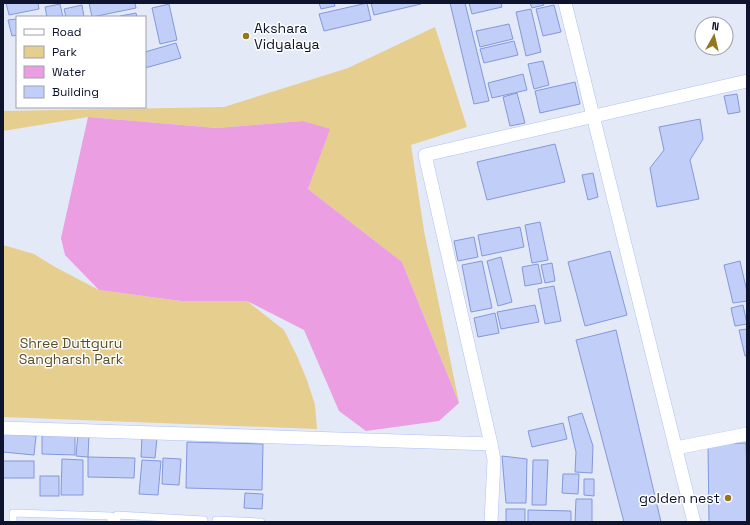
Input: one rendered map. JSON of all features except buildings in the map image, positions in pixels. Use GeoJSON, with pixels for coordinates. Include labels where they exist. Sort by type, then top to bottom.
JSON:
{"type":"FeatureCollection","features":[{"type":"Feature","properties":{"kind":"street"},"geometry":{"type":"LineString","coordinates":[[565,3],[694,522]]}},
{"type":"Feature","properties":{"kind":"street"},"geometry":{"type":"LineString","coordinates":[[491,522],[494,460],[492,444],[425,155],[747,81]]}},
{"type":"Feature","properties":{"kind":"street"},"geometry":{"type":"LineString","coordinates":[[3,428],[492,444]]}},
{"type":"Feature","properties":{"kind":"street"},"geometry":{"type":"LineString","coordinates":[[676,448],[747,434]]}},
{"type":"Feature","properties":{"kind":"lane"},"geometry":{"type":"LineString","coordinates":[[13,522],[13,513],[112,516],[111,522]]}},
{"type":"Feature","properties":{"kind":"lane"},"geometry":{"type":"LineString","coordinates":[[117,522],[117,516],[204,520],[204,522]]}},
{"type":"Feature","properties":{"kind":"lane"},"geometry":{"type":"LineString","coordinates":[[216,522],[216,520],[260,522]]}},
{"type":"Feature","properties":{"kind":"green space"},"geometry":{"type":"Polygon","coordinates":[[[435,27],[467,127],[411,145],[424,231],[459,403],[402,262],[308,189],[329,130],[303,121],[217,128],[88,117],[3,131],[3,111],[224,107],[348,68],[435,27]]]}},
{"type":"Feature","properties":{"kind":"green space","name":"Shree Duttguru Sangharsh Park"},"geometry":{"type":"Polygon","coordinates":[[[3,245],[34,254],[99,290],[181,301],[247,301],[284,330],[307,380],[315,405],[317,429],[3,417],[3,245]]]}},
{"type":"Feature","properties":{"kind":"water"},"geometry":{"type":"Polygon","coordinates":[[[88,117],[217,128],[303,121],[330,129],[308,189],[402,262],[459,403],[439,421],[366,431],[339,411],[304,330],[247,301],[181,301],[99,290],[65,255],[61,238],[88,117]]]}},
{"type":"Feature","properties":{"kind":"place","name":"Akshara Vidyalaya"},"geometry":{"type":"Point","coordinates":[246,36]}},
{"type":"Feature","properties":{"kind":"place","name":"golden nest"},"geometry":{"type":"Point","coordinates":[728,498]}}]}
